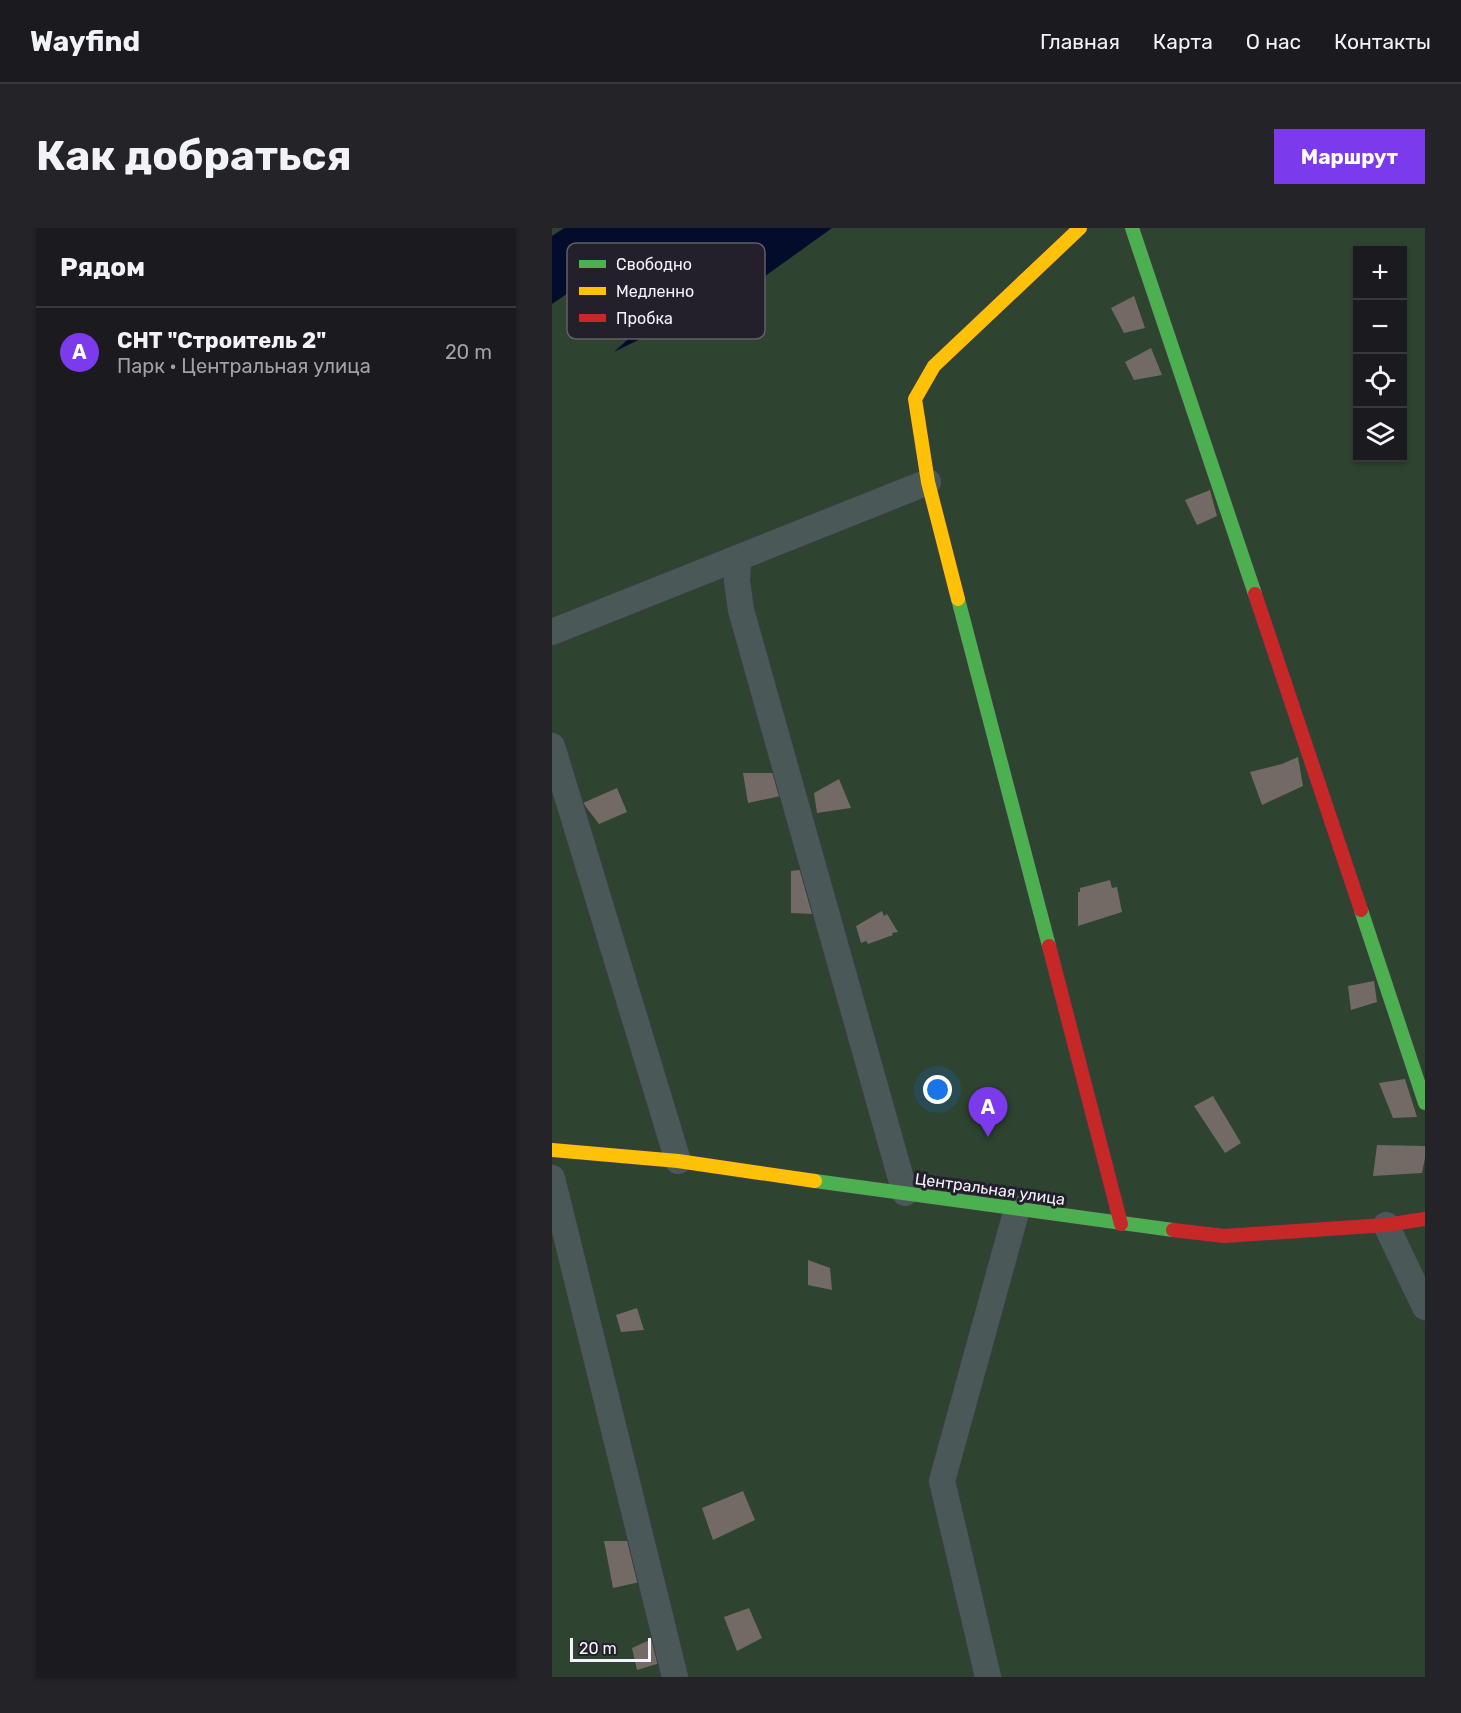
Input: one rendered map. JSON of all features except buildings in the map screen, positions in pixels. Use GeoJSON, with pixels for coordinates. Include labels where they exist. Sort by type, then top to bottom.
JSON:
{"type":"FeatureCollection","features":[{"type":"Feature","properties":{"kind":"street"},"geometry":{"type":"LineString","coordinates":[[1080,228],[934,366],[915,399],[928,482],[1121,1224]]}},
{"type":"Feature","properties":{"kind":"street"},"geometry":{"type":"LineString","coordinates":[[1132,228],[1425,1102]]}},
{"type":"Feature","properties":{"kind":"street"},"geometry":{"type":"LineString","coordinates":[[555,634],[928,482]]}},
{"type":"Feature","properties":{"kind":"street"},"geometry":{"type":"LineString","coordinates":[[738,558],[736,581],[741,610],[905,1194]]}},
{"type":"Feature","properties":{"kind":"street"},"geometry":{"type":"LineString","coordinates":[[552,746],[678,1161]]}},
{"type":"Feature","properties":{"kind":"street","name":"Центральная улица"},"geometry":{"type":"LineString","coordinates":[[552,1150],[678,1161],[1121,1224],[1224,1236],[1386,1225],[1425,1219]]}},
{"type":"Feature","properties":{"kind":"street"},"geometry":{"type":"LineString","coordinates":[[552,1178],[675,1677]]}},
{"type":"Feature","properties":{"kind":"street"},"geometry":{"type":"LineString","coordinates":[[988,1677],[942,1480],[1017,1209]]}},
{"type":"Feature","properties":{"kind":"street"},"geometry":{"type":"LineString","coordinates":[[1386,1225],[1425,1307]]}},
{"type":"Feature","properties":{"kind":"green space"},"geometry":{"type":"Polygon","coordinates":[[[552,228],[1425,228],[1425,1677],[552,1677],[552,228]]]}},
{"type":"Feature","properties":{"kind":"water"},"geometry":{"type":"Polygon","coordinates":[[[564,228],[832,228],[765,276],[765,243],[567,243],[567,294],[552,304],[552,236],[564,228]]]}},
{"type":"Feature","properties":{"kind":"water"},"geometry":{"type":"Polygon","coordinates":[[[628,339],[640,339],[614,352],[628,339]]]}},
{"type":"Feature","properties":{"kind":"traffic: fast"},"geometry":{"type":"LineString","coordinates":[[1132,228],[1255,594]]}},
{"type":"Feature","properties":{"kind":"traffic: fast"},"geometry":{"type":"LineString","coordinates":[[958,599],[1049,946]]}},
{"type":"Feature","properties":{"kind":"traffic: fast"},"geometry":{"type":"LineString","coordinates":[[1361,910],[1425,1103]]}},
{"type":"Feature","properties":{"kind":"traffic: fast"},"geometry":{"type":"LineString","coordinates":[[815,1181],[1173,1230]]}},
{"type":"Feature","properties":{"kind":"traffic: slow"},"geometry":{"type":"LineString","coordinates":[[958,599],[928,482],[915,399],[934,366],[1080,228]]}},
{"type":"Feature","properties":{"kind":"traffic: slow"},"geometry":{"type":"LineString","coordinates":[[552,1150],[678,1161],[815,1181]]}},
{"type":"Feature","properties":{"kind":"traffic: jam"},"geometry":{"type":"LineString","coordinates":[[1255,594],[1361,910]]}},
{"type":"Feature","properties":{"kind":"traffic: jam"},"geometry":{"type":"LineString","coordinates":[[1049,946],[1121,1224]]}},
{"type":"Feature","properties":{"kind":"traffic: jam"},"geometry":{"type":"LineString","coordinates":[[1173,1230],[1224,1236],[1386,1225],[1425,1219]]}},
{"type":"Feature","properties":{"kind":"place","name":"СНТ \"Строитель 2\""},"geometry":{"type":"Point","coordinates":[988,1137]}}]}
